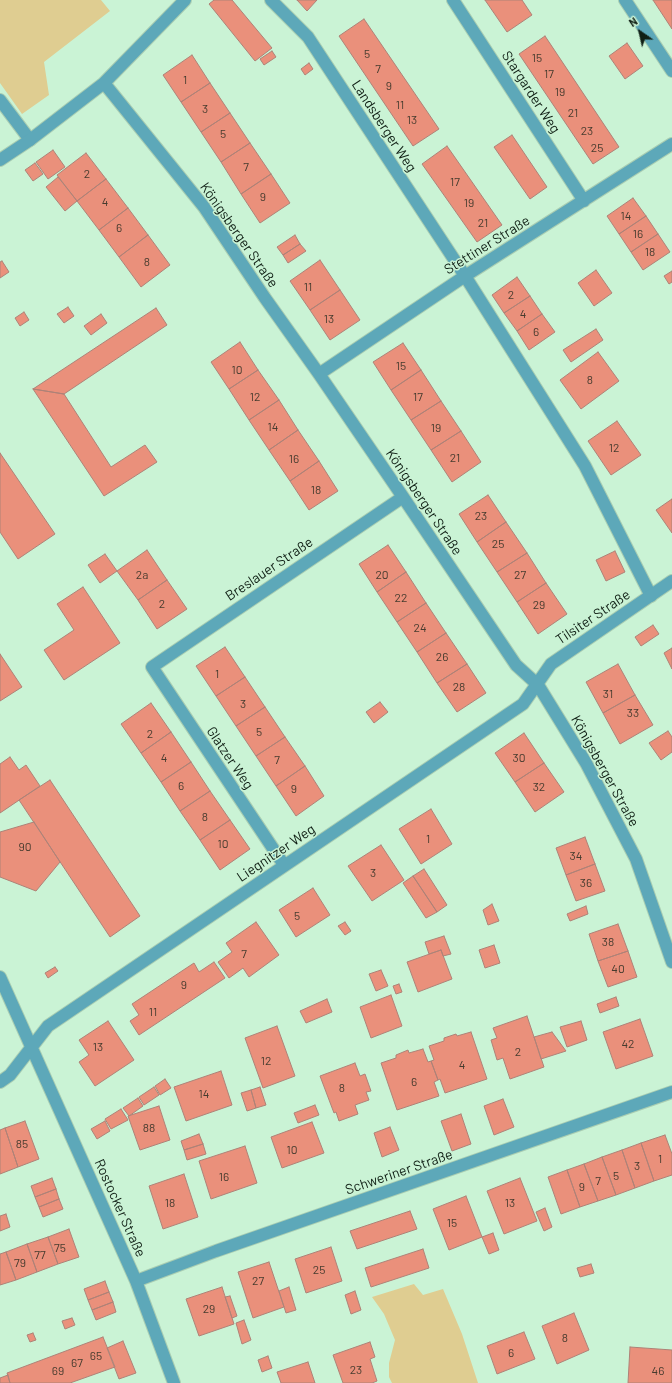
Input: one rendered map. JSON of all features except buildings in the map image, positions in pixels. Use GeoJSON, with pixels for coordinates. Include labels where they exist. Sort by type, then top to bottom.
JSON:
{"type":"FeatureCollection","features":[{"type":"Feature","properties":{"kind":"street"},"geometry":{"type":"LineString","coordinates":[[0,160],[30,140],[104,83],[185,0]]}},
{"type":"Feature","properties":{"kind":"street","name":"Landsberger Weg"},"geometry":{"type":"LineString","coordinates":[[271,0],[308,37],[465,276],[585,466],[651,596]]}},
{"type":"Feature","properties":{"kind":"street","name":"Stargarder Weg"},"geometry":{"type":"LineString","coordinates":[[453,0],[584,201]]}},
{"type":"Feature","properties":{"kind":"street"},"geometry":{"type":"LineString","coordinates":[[625,0],[672,71]]}},
{"type":"Feature","properties":{"kind":"street","name":"Königsberger Straße"},"geometry":{"type":"LineString","coordinates":[[104,83],[204,207],[516,665],[538,685],[586,763],[636,859],[672,962]]}},
{"type":"Feature","properties":{"kind":"street"},"geometry":{"type":"LineString","coordinates":[[0,100],[30,140]]}},
{"type":"Feature","properties":{"kind":"street","name":"Stettiner Straße"},"geometry":{"type":"LineString","coordinates":[[319,374],[465,276],[672,144]]}},
{"type":"Feature","properties":{"kind":"street","name":"Breslauer Straße"},"geometry":{"type":"LineString","coordinates":[[152,667],[403,497]]}},
{"type":"Feature","properties":{"kind":"street","name":"Tilsiter Straße"},"geometry":{"type":"LineString","coordinates":[[538,685],[551,664],[672,582]]}},
{"type":"Feature","properties":{"kind":"street","name":"Glatzer Weg"},"geometry":{"type":"LineString","coordinates":[[152,667],[284,865]]}},
{"type":"Feature","properties":{"kind":"street","name":"Liegnitzer Weg"},"geometry":{"type":"LineString","coordinates":[[32,1048],[48,1026],[523,704],[538,685]]}},
{"type":"Feature","properties":{"kind":"street","name":"Rostocker Straße"},"geometry":{"type":"LineString","coordinates":[[0,977],[136,1281],[174,1383]]}},
{"type":"Feature","properties":{"kind":"street"},"geometry":{"type":"LineString","coordinates":[[0,1082],[10,1075],[32,1048]]}},
{"type":"Feature","properties":{"kind":"street","name":"Schweriner Straße"},"geometry":{"type":"LineString","coordinates":[[136,1281],[216,1251],[672,1092]]}},
{"type":"Feature","properties":{"kind":"shaded area"},"geometry":{"type":"Polygon","coordinates":[[[0,0],[101,0],[110,11],[44,62],[49,95],[22,114],[0,83],[0,0]]]}},
{"type":"Feature","properties":{"kind":"shaded area"},"geometry":{"type":"Polygon","coordinates":[[[414,1284],[423,1295],[443,1289],[462,1334],[478,1383],[392,1383],[389,1377],[389,1363],[395,1340],[384,1314],[372,1297],[414,1284]]]}}]}
